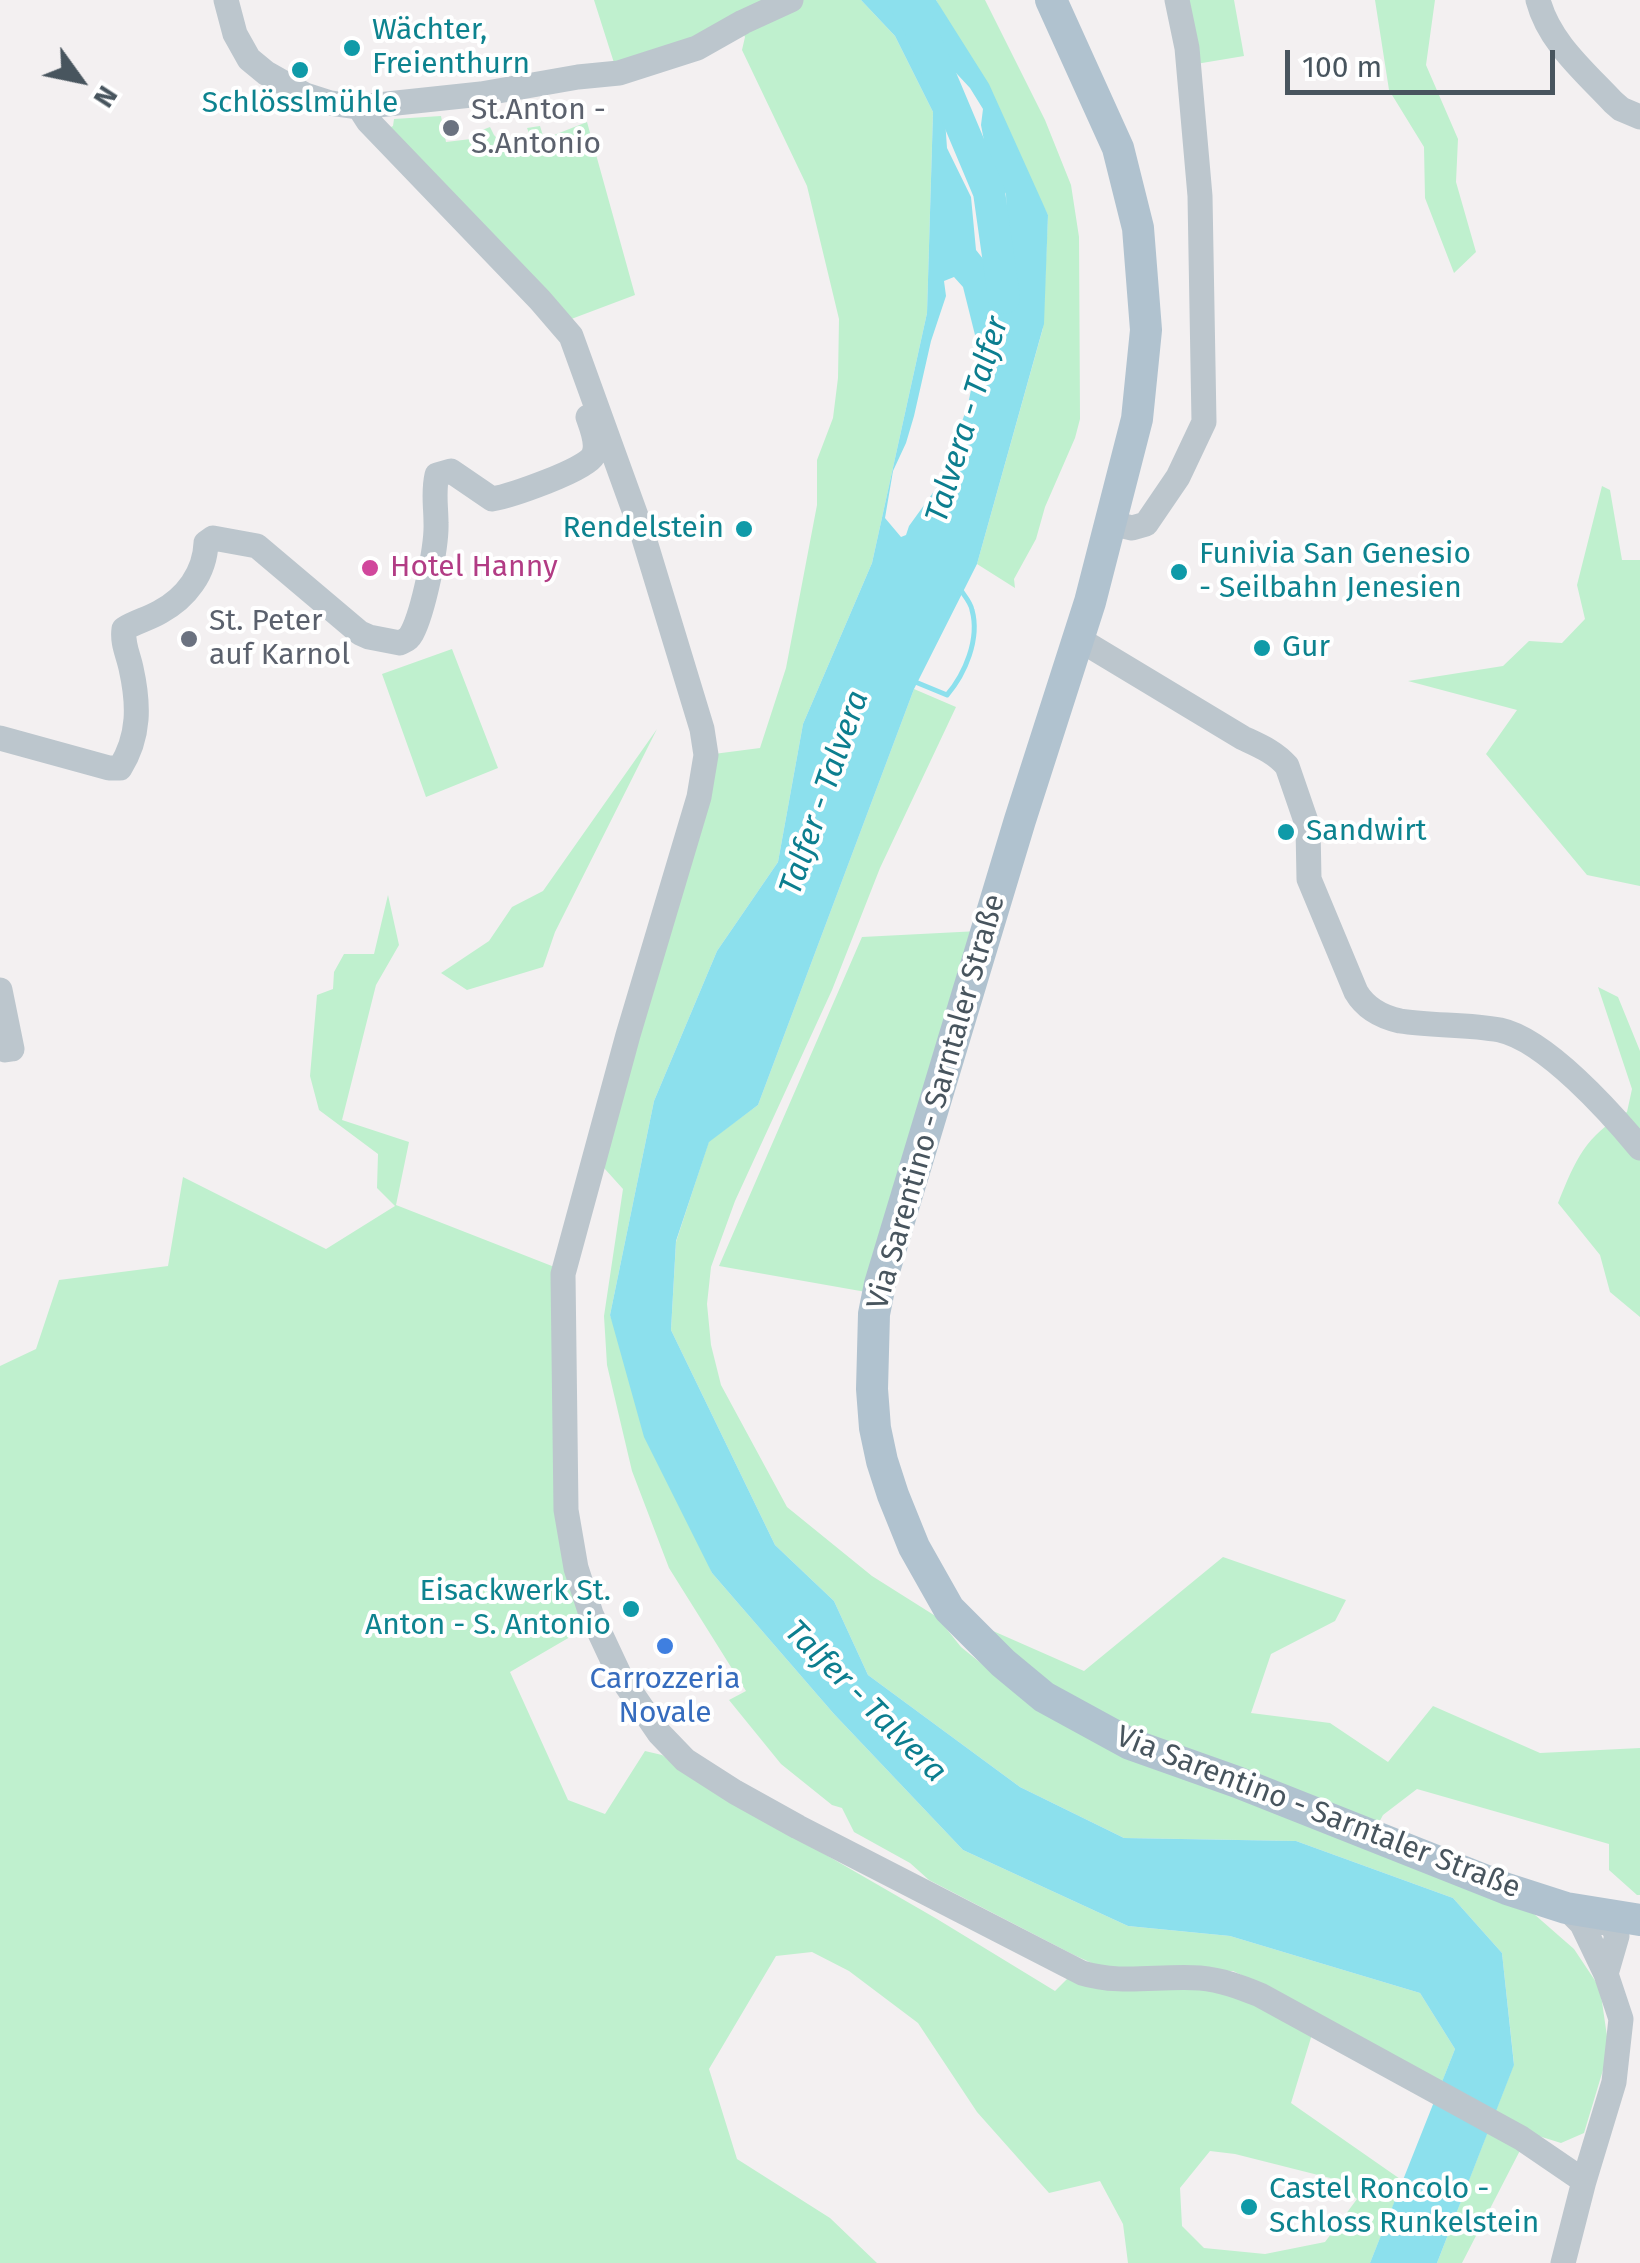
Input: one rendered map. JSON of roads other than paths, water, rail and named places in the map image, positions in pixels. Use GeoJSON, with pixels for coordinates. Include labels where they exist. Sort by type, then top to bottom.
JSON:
{"type":"FeatureCollection","features":[{"type":"Feature","properties":{"kind":"main road","name":"Via Sarentino - Sarntaler Straße"},"geometry":{"type":"LineString","coordinates":[[1051,0],[1118,148],[1138,228],[1146,330],[1137,419],[1077,638],[880,1284],[874,1314],[872,1389],[875,1428],[893,1496],[914,1547],[949,1608],[1003,1664],[1044,1698],[1130,1744],[1619,1928]]}},
{"type":"Feature","properties":{"kind":"street"},"geometry":{"type":"LineString","coordinates":[[226,0],[235,34],[249,59],[266,74],[305,95],[359,107],[619,73],[697,48],[791,0]]}},
{"type":"Feature","properties":{"kind":"street"},"geometry":{"type":"LineString","coordinates":[[1111,523],[1132,528],[1146,524],[1178,478],[1204,422],[1200,196],[1187,48],[1177,0]]}},
{"type":"Feature","properties":{"kind":"street"},"geometry":{"type":"LineString","coordinates":[[1538,0],[1560,47],[1612,102],[1640,117]]}},
{"type":"Feature","properties":{"kind":"street"},"geometry":{"type":"LineString","coordinates":[[359,107],[571,336],[643,535],[700,718],[706,755],[700,797],[628,1036],[564,1274],[566,1510],[576,1568],[591,1614],[620,1676],[659,1733],[685,1760],[798,1827],[1082,1973],[1114,1980],[1200,1978],[1230,1983],[1260,1995],[1521,2138],[1584,2180]]}},
{"type":"Feature","properties":{"kind":"street"},"geometry":{"type":"LineString","coordinates":[[0,738],[120,768],[133,742],[138,704],[124,629],[161,612],[181,596],[200,573],[206,543],[214,538],[257,546],[364,636],[405,642],[417,619],[431,567],[437,475],[451,471],[492,499],[583,466],[593,456],[593,433],[568,364],[571,336]]}},
{"type":"Feature","properties":{"kind":"street"},"geometry":{"type":"LineString","coordinates":[[1077,638],[1268,750],[1287,766],[1308,827],[1309,878],[1356,992],[1368,1008],[1400,1021],[1497,1030],[1526,1040],[1600,1101],[1640,1148]]}},
{"type":"Feature","properties":{"kind":"street"},"geometry":{"type":"LineString","coordinates":[[0,990],[6,1048]]}},
{"type":"Feature","properties":{"kind":"street"},"geometry":{"type":"LineString","coordinates":[[1564,2263],[1614,2082],[1621,2020],[1606,1974],[1619,1928]]}},
{"type":"Feature","properties":{"kind":"water","name":"Talfer - Talvera"},"geometry":{"type":"Polygon","coordinates":[[[861,0],[936,0],[989,84],[1048,215],[1044,324],[977,564],[914,689],[758,1105],[709,1142],[676,1241],[671,1330],[775,1545],[834,1601],[868,1675],[1020,1787],[1124,1838],[1296,1841],[1453,1898],[1502,1953],[1514,2065],[1437,2263],[1370,2263],[1455,2049],[1420,1993],[1230,1936],[1128,1926],[963,1850],[834,1714],[712,1573],[644,1437],[610,1315],[654,1101],[717,951],[778,862],[803,724],[872,563],[927,313],[933,112],[895,36],[861,0]],[[938,58],[947,148],[971,197],[976,250],[987,261],[1004,242],[1006,194],[989,167],[981,125],[983,109],[970,88],[938,58]],[[954,277],[944,281],[946,296],[914,416],[893,471],[885,518],[901,537],[935,490],[948,463],[977,362],[977,343],[963,287],[954,277]]]}},
{"type":"Feature","properties":{"kind":"waterway","name":"Talvera - Talfer"},"geometry":{"type":"LineString","coordinates":[[903,0],[917,21],[989,192],[1004,298]]}},
{"type":"Feature","properties":{"kind":"waterway"},"geometry":{"type":"LineString","coordinates":[[913,681],[947,695],[960,677],[974,633],[971,607],[960,589]]}},
{"type":"Feature","properties":{"kind":"place","name":"Wächter, Freienthurn"},"geometry":{"type":"Point","coordinates":[352,48]}},
{"type":"Feature","properties":{"kind":"place","name":"Schlösslmühle"},"geometry":{"type":"Point","coordinates":[300,70]}},
{"type":"Feature","properties":{"kind":"place","name":"St.Anton - S.Antonio"},"geometry":{"type":"Point","coordinates":[451,128]}},
{"type":"Feature","properties":{"kind":"place","name":"Rendelstein"},"geometry":{"type":"Point","coordinates":[744,529]}},
{"type":"Feature","properties":{"kind":"place","name":"Hotel Hanny"},"geometry":{"type":"Point","coordinates":[370,568]}},
{"type":"Feature","properties":{"kind":"place","name":"Funivia San Genesio - Seilbahn Jenesien"},"geometry":{"type":"Point","coordinates":[1179,572]}},
{"type":"Feature","properties":{"kind":"place","name":"St. Peter auf Karnol"},"geometry":{"type":"Point","coordinates":[189,639]}},
{"type":"Feature","properties":{"kind":"place","name":"Gur"},"geometry":{"type":"Point","coordinates":[1262,648]}},
{"type":"Feature","properties":{"kind":"place","name":"Sandwirt"},"geometry":{"type":"Point","coordinates":[1286,832]}},
{"type":"Feature","properties":{"kind":"place","name":"Eisackwerk St. Anton - S. Antonio"},"geometry":{"type":"Point","coordinates":[631,1609]}},
{"type":"Feature","properties":{"kind":"place","name":"Carrozzeria Novale"},"geometry":{"type":"Point","coordinates":[665,1646]}},
{"type":"Feature","properties":{"kind":"place","name":"Castel Roncolo - Schloss Runkelstein"},"geometry":{"type":"Point","coordinates":[1249,2207]}}]}
